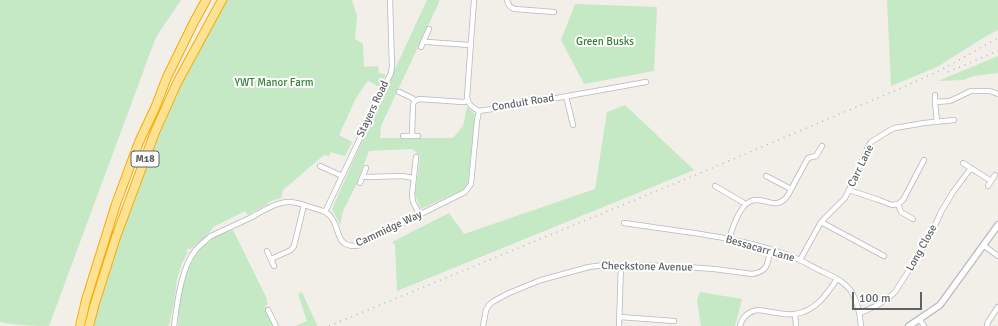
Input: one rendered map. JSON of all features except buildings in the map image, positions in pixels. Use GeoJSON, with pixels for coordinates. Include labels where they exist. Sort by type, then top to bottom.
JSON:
{"type":"FeatureCollection","features":[{"type":"Feature","properties":{"kind":"highway","name":"M18"},"geometry":{"type":"LineString","coordinates":[[80,326],[86,300],[116,204],[139,142],[167,78],[206,0]]}},
{"type":"Feature","properties":{"kind":"highway","name":"M18"},"geometry":{"type":"LineString","coordinates":[[89,326],[116,237],[155,132],[177,83],[222,0]]}},
{"type":"Feature","properties":{"kind":"street","name":"Stayers Road"},"geometry":{"type":"LineString","coordinates":[[325,212],[391,73],[390,0]]}},
{"type":"Feature","properties":{"kind":"street"},"geometry":{"type":"LineString","coordinates":[[474,0],[470,46],[468,101],[473,108],[480,111]]}},
{"type":"Feature","properties":{"kind":"street"},"geometry":{"type":"LineString","coordinates":[[507,0],[509,6],[515,10],[554,12]]}},
{"type":"Feature","properties":{"kind":"street"},"geometry":{"type":"LineString","coordinates":[[420,47],[429,29]]}},
{"type":"Feature","properties":{"kind":"street"},"geometry":{"type":"LineString","coordinates":[[424,40],[427,42],[470,46]]}},
{"type":"Feature","properties":{"kind":"street","name":"Conduit Road"},"geometry":{"type":"LineString","coordinates":[[480,111],[646,82]]}},
{"type":"Feature","properties":{"kind":"street"},"geometry":{"type":"LineString","coordinates":[[935,102],[950,100],[971,92],[990,91],[998,94]]}},
{"type":"Feature","properties":{"kind":"street"},"geometry":{"type":"LineString","coordinates":[[399,92],[415,101]]}},
{"type":"Feature","properties":{"kind":"street"},"geometry":{"type":"LineString","coordinates":[[935,95],[937,122]]}},
{"type":"Feature","properties":{"kind":"street","name":"Conduit Road"},"geometry":{"type":"LineString","coordinates":[[566,96],[573,125]]}},
{"type":"Feature","properties":{"kind":"street"},"geometry":{"type":"LineString","coordinates":[[415,101],[419,99],[463,102],[468,101]]}},
{"type":"Feature","properties":{"kind":"street"},"geometry":{"type":"LineString","coordinates":[[412,136],[413,104],[415,101]]}},
{"type":"Feature","properties":{"kind":"street","name":"Cammidge Way"},"geometry":{"type":"LineString","coordinates":[[325,212],[333,220],[344,244],[349,246],[357,246],[465,192],[471,184],[477,121],[480,111]]}},
{"type":"Feature","properties":{"kind":"street","name":"Carr Lane"},"geometry":{"type":"LineString","coordinates":[[800,260],[821,222],[842,202],[871,142],[895,128],[954,120]]}},
{"type":"Feature","properties":{"kind":"street"},"geometry":{"type":"LineString","coordinates":[[403,136],[418,136]]}},
{"type":"Feature","properties":{"kind":"street"},"geometry":{"type":"LineString","coordinates":[[729,239],[740,212],[746,204],[751,201],[761,200],[772,204],[781,202],[785,199],[808,158],[816,156],[822,146]]}},
{"type":"Feature","properties":{"kind":"street"},"geometry":{"type":"LineString","coordinates":[[416,157],[412,195],[413,202],[420,215]]}},
{"type":"Feature","properties":{"kind":"street"},"geometry":{"type":"LineString","coordinates":[[849,190],[879,200],[888,205],[898,204],[903,200],[924,160]]}},
{"type":"Feature","properties":{"kind":"street"},"geometry":{"type":"LineString","coordinates":[[963,163],[991,181]]}},
{"type":"Feature","properties":{"kind":"street"},"geometry":{"type":"LineString","coordinates":[[320,166],[342,176]]}},
{"type":"Feature","properties":{"kind":"street"},"geometry":{"type":"LineString","coordinates":[[360,183],[366,168]]}},
{"type":"Feature","properties":{"kind":"street","name":"Long Close"},"geometry":{"type":"LineString","coordinates":[[860,313],[880,304],[895,292],[918,257],[953,192],[970,168]]}},
{"type":"Feature","properties":{"kind":"street"},"geometry":{"type":"LineString","coordinates":[[988,186],[995,175]]}},
{"type":"Feature","properties":{"kind":"street"},"geometry":{"type":"LineString","coordinates":[[363,176],[403,176],[414,178]]}},
{"type":"Feature","properties":{"kind":"street"},"geometry":{"type":"LineString","coordinates":[[766,176],[791,189]]}},
{"type":"Feature","properties":{"kind":"street"},"geometry":{"type":"LineString","coordinates":[[716,186],[746,204]]}},
{"type":"Feature","properties":{"kind":"street"},"geometry":{"type":"LineString","coordinates":[[174,326],[182,281],[187,265],[194,251],[203,242],[226,228],[277,204],[290,202],[325,212]]}},
{"type":"Feature","properties":{"kind":"street"},"geometry":{"type":"LineString","coordinates":[[898,204],[901,212],[913,219]]}},
{"type":"Feature","properties":{"kind":"street"},"geometry":{"type":"LineString","coordinates":[[271,259],[291,250],[294,246],[304,205]]}},
{"type":"Feature","properties":{"kind":"street"},"geometry":{"type":"LineString","coordinates":[[821,222],[884,256]]}},
{"type":"Feature","properties":{"kind":"street","name":"Bessacarr Lane"},"geometry":{"type":"LineString","coordinates":[[624,224],[729,239],[770,249],[800,260],[837,279],[846,286],[858,305],[861,326]]}},
{"type":"Feature","properties":{"kind":"street"},"geometry":{"type":"LineString","coordinates":[[909,326],[920,320],[940,305],[998,224]]}},
{"type":"Feature","properties":{"kind":"street"},"geometry":{"type":"LineString","coordinates":[[983,245],[998,256]]}},
{"type":"Feature","properties":{"kind":"street","name":"Checkstone Avenue"},"geometry":{"type":"LineString","coordinates":[[484,326],[486,310],[489,304],[509,293],[542,280],[589,267],[621,265],[696,268],[757,274],[765,269],[770,249]]}},
{"type":"Feature","properties":{"kind":"street"},"geometry":{"type":"LineString","coordinates":[[267,251],[274,266]]}},
{"type":"Feature","properties":{"kind":"street"},"geometry":{"type":"LineString","coordinates":[[619,326],[621,265]]}},
{"type":"Feature","properties":{"kind":"street"},"geometry":{"type":"LineString","coordinates":[[740,326],[740,323],[747,314],[753,311],[758,310],[795,314],[811,309],[819,303],[837,279]]}},
{"type":"Feature","properties":{"kind":"street"},"geometry":{"type":"LineString","coordinates":[[987,326],[998,306]]}},
{"type":"Feature","properties":{"kind":"street"},"geometry":{"type":"LineString","coordinates":[[268,310],[276,326]]}},
{"type":"Feature","properties":{"kind":"street"},"geometry":{"type":"LineString","coordinates":[[795,314],[796,326]]}},
{"type":"Feature","properties":{"kind":"street"},"geometry":{"type":"LineString","coordinates":[[620,317],[674,321]]}},
{"type":"Feature","properties":{"kind":"street"},"geometry":{"type":"LineString","coordinates":[[920,320],[924,326]]}},
{"type":"Feature","properties":{"kind":"green space"},"geometry":{"type":"Polygon","coordinates":[[[0,0],[181,0],[156,37],[49,326],[0,322],[0,0]]]}},
{"type":"Feature","properties":{"kind":"green space","name":"YWT Manor Farm"},"geometry":{"type":"Polygon","coordinates":[[[226,0],[352,0],[357,16],[355,39],[363,44],[364,67],[378,66],[379,73],[386,75],[379,87],[369,81],[367,82],[356,98],[339,135],[352,142],[345,156],[331,152],[329,156],[324,155],[283,190],[281,198],[271,201],[248,215],[245,211],[213,227],[206,237],[190,250],[188,248],[186,251],[188,252],[182,263],[177,279],[175,296],[168,326],[93,326],[112,259],[148,160],[191,64],[226,0]]]}},
{"type":"Feature","properties":{"kind":"green space"},"geometry":{"type":"Polygon","coordinates":[[[427,0],[440,0],[381,126],[380,138],[453,138],[463,126],[467,107],[475,114],[468,182],[464,189],[421,209],[415,195],[420,156],[412,149],[369,151],[357,183],[343,211],[340,225],[332,209],[427,0]]]}},
{"type":"Feature","properties":{"kind":"green space"},"geometry":{"type":"Polygon","coordinates":[[[887,0],[998,0],[998,30],[937,67],[891,86],[887,0]]]}},
{"type":"Feature","properties":{"kind":"green space","name":"Green Busks"},"geometry":{"type":"Polygon","coordinates":[[[575,4],[657,7],[654,71],[584,84],[561,40],[575,4]]]}},
{"type":"Feature","properties":{"kind":"green space"},"geometry":{"type":"Polygon","coordinates":[[[998,56],[998,73],[974,76],[963,80],[938,81],[998,56]]]}},
{"type":"Feature","properties":{"kind":"green space"},"geometry":{"type":"Polygon","coordinates":[[[625,105],[694,170],[397,291],[395,245],[392,242],[449,213],[464,234],[595,189],[607,112],[625,105]]]}},
{"type":"Feature","properties":{"kind":"green space"},"geometry":{"type":"Polygon","coordinates":[[[233,230],[267,299],[268,304],[265,306],[273,326],[178,326],[179,306],[182,291],[187,272],[194,258],[213,236],[233,230]]]}},
{"type":"Feature","properties":{"kind":"green space"},"geometry":{"type":"Polygon","coordinates":[[[302,292],[317,325],[316,326],[295,326],[307,321],[298,294],[302,292]]]}},
{"type":"Feature","properties":{"kind":"green space"},"geometry":{"type":"Polygon","coordinates":[[[700,292],[742,299],[735,326],[701,326],[697,301],[700,292]]]}},
{"type":"Feature","properties":{"kind":"railway"},"geometry":{"type":"LineString","coordinates":[[329,326],[705,171],[899,89],[941,70],[998,38]]}},
{"type":"Feature","properties":{"kind":"railway"},"geometry":{"type":"LineString","coordinates":[[948,72],[998,51]]}}]}
